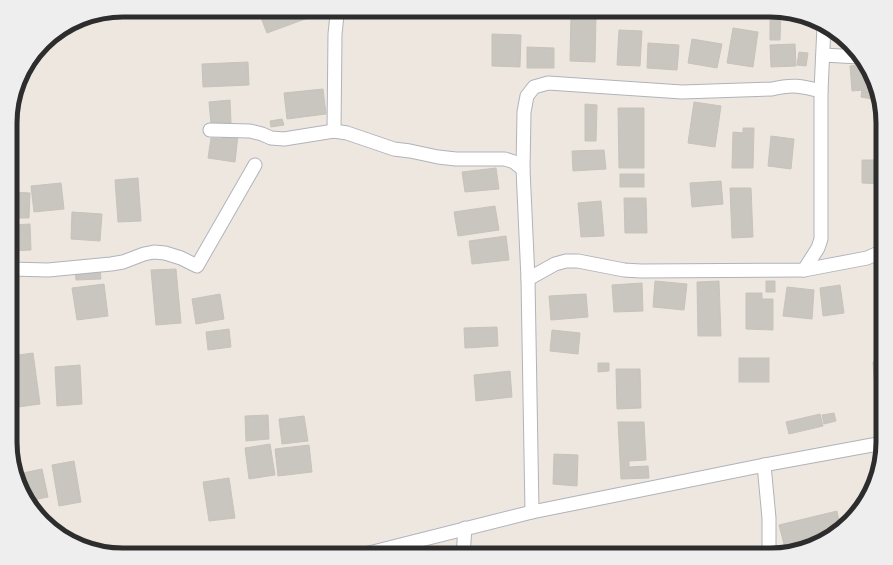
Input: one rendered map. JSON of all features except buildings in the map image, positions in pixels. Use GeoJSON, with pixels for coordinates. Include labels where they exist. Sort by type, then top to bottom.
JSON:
{"type":"FeatureCollection","features":[{"type":"Feature","properties":{"kind":"street"},"geometry":{"type":"LineString","coordinates":[[334,131],[335,34],[337,17]]}},
{"type":"Feature","properties":{"kind":"street"},"geometry":{"type":"LineString","coordinates":[[804,270],[818,248],[821,239],[821,90],[824,32]]}},
{"type":"Feature","properties":{"kind":"street"},"geometry":{"type":"LineString","coordinates":[[823,55],[852,57]]}},
{"type":"Feature","properties":{"kind":"street"},"geometry":{"type":"LineString","coordinates":[[532,512],[528,279],[523,169],[524,112],[527,96],[534,87],[548,83],[682,92],[772,88],[786,85],[821,90]]}},
{"type":"Feature","properties":{"kind":"street"},"geometry":{"type":"LineString","coordinates":[[210,130],[250,131],[271,138],[284,139],[334,131],[347,133],[394,149],[410,151],[438,158],[505,159],[514,162],[523,169]]}},
{"type":"Feature","properties":{"kind":"street"},"geometry":{"type":"LineString","coordinates":[[17,269],[48,270],[111,264],[123,262],[154,252],[165,253],[181,258],[197,266],[255,166]]}},
{"type":"Feature","properties":{"kind":"street"},"geometry":{"type":"LineString","coordinates":[[528,279],[555,264],[566,261],[578,261],[624,270],[641,271],[804,270],[867,258],[876,254]]}},
{"type":"Feature","properties":{"kind":"street"},"geometry":{"type":"LineString","coordinates":[[388,548],[532,512],[764,465],[876,444]]}},
{"type":"Feature","properties":{"kind":"street"},"geometry":{"type":"LineString","coordinates":[[764,465],[769,518],[769,548]]}},
{"type":"Feature","properties":{"kind":"street"},"geometry":{"type":"LineString","coordinates":[[464,548],[465,528]]}}]}
